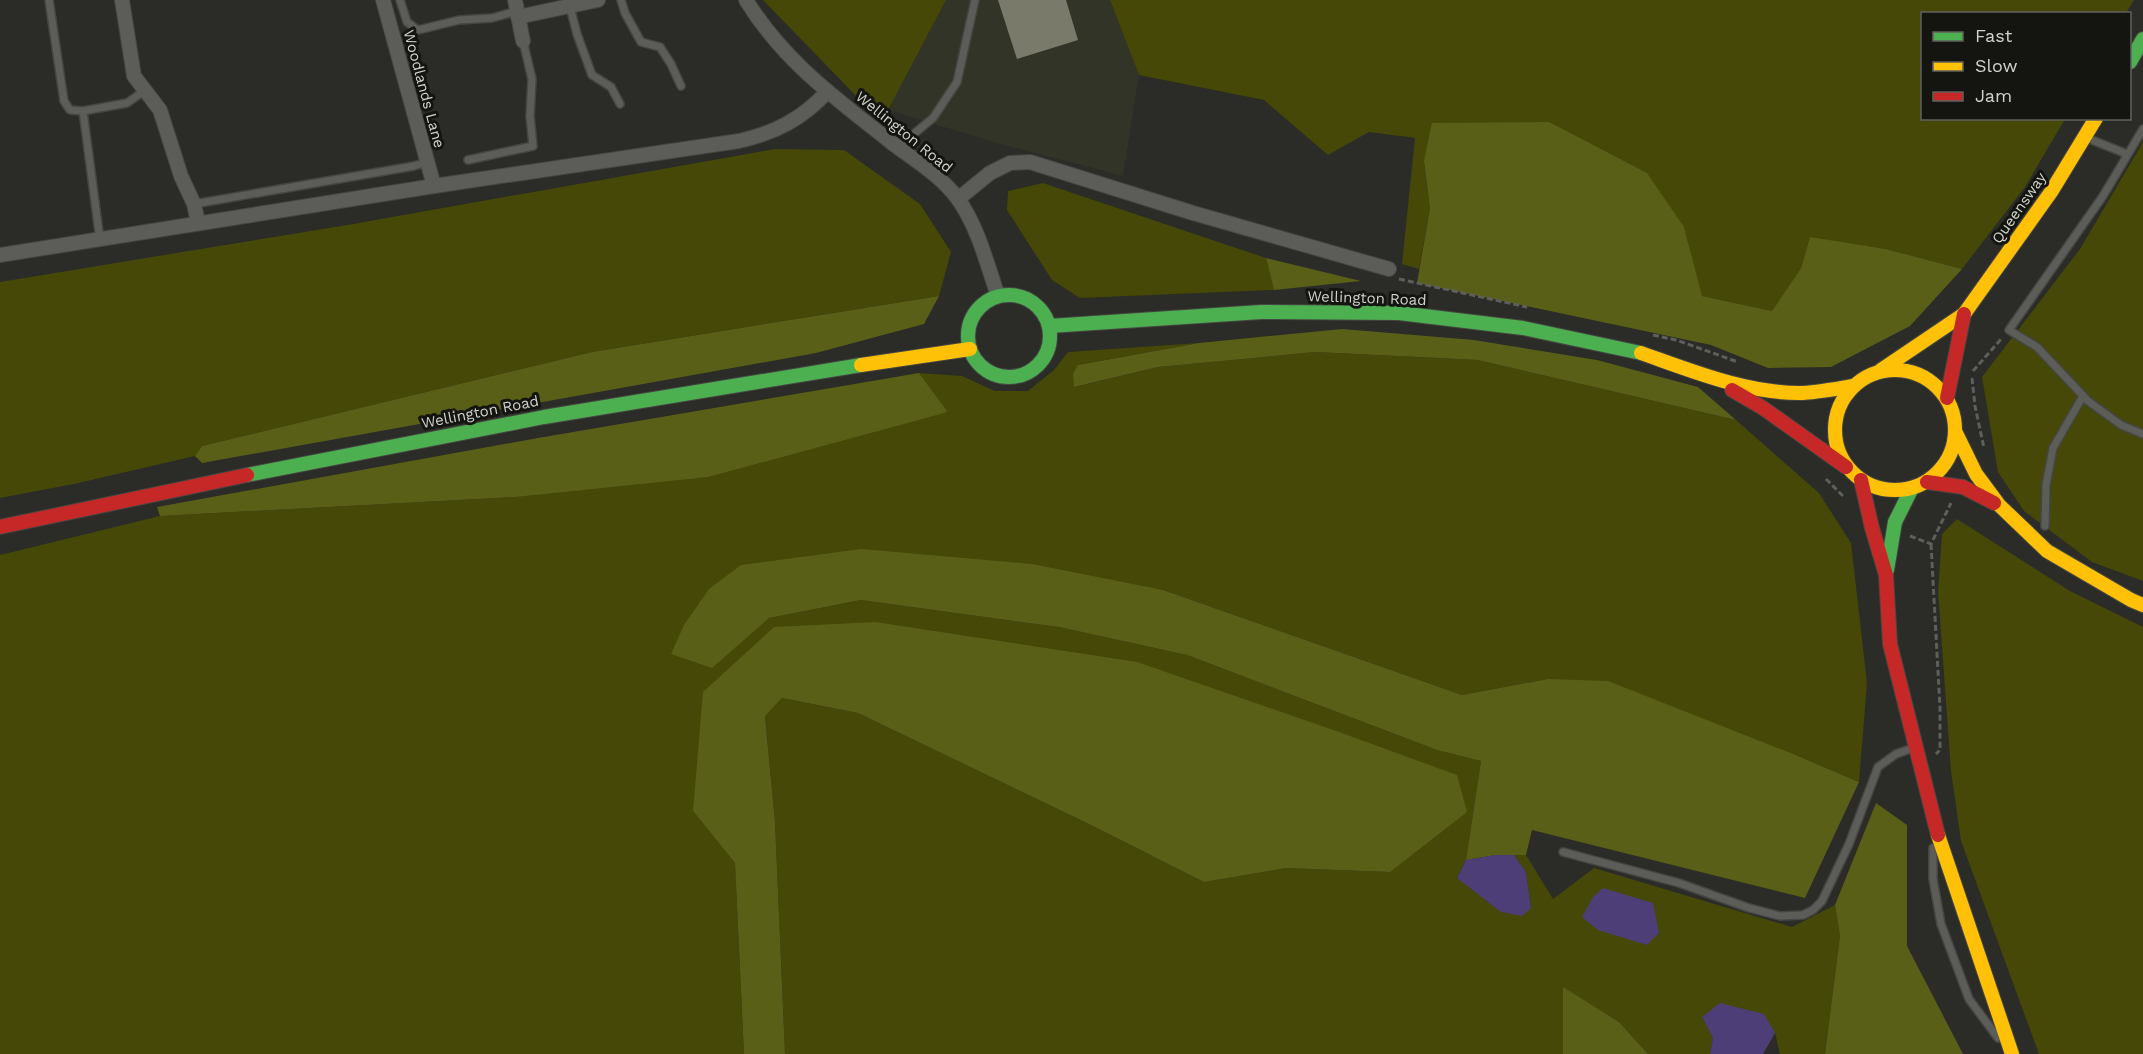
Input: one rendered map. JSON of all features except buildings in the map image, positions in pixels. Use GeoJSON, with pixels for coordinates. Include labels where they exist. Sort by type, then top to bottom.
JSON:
{"type":"FeatureCollection","features":[{"type":"Feature","properties":{"kind":"main road"},"geometry":{"type":"LineString","coordinates":[[2131,60],[2143,39]]}},
{"type":"Feature","properties":{"kind":"main road","name":"Queensway"},"geometry":{"type":"LineString","coordinates":[[1880,371],[1964,314],[2051,192],[2095,120]]}},
{"type":"Feature","properties":{"kind":"main road"},"geometry":{"type":"LineString","coordinates":[[998,296],[1024,297],[1044,314],[1049,326],[1051,340],[1047,353],[1039,365],[1028,373],[1014,377],[1000,376],[987,371],[977,362],[970,349],[968,336],[970,323],[976,311],[986,302],[998,296]]}},
{"type":"Feature","properties":{"kind":"main road","name":"Wellington Road"},"geometry":{"type":"LineString","coordinates":[[1049,326],[1261,312],[1399,313],[1523,328],[1637,352],[1713,378],[1770,391],[1828,391],[1852,386]]}},
{"type":"Feature","properties":{"kind":"main road","name":"Queensway"},"geometry":{"type":"LineString","coordinates":[[1947,398],[1964,314]]}},
{"type":"Feature","properties":{"kind":"main road","name":"Wellington Road"},"geometry":{"type":"LineString","coordinates":[[0,527],[282,467],[543,417],[970,349]]}},
{"type":"Feature","properties":{"kind":"main road"},"geometry":{"type":"LineString","coordinates":[[1899,369],[1918,373],[1935,383],[1947,398],[1954,415],[1956,433],[1952,452],[1942,469],[1927,482],[1912,488],[1894,490],[1877,488],[1861,480],[1848,469],[1839,453],[1835,436],[1836,417],[1842,400],[1852,386],[1865,376],[1880,371],[1899,369]]}},
{"type":"Feature","properties":{"kind":"main road","name":"Wellington Road"},"geometry":{"type":"LineString","coordinates":[[1713,378],[1763,408],[1848,469]]}},
{"type":"Feature","properties":{"kind":"main road"},"geometry":{"type":"LineString","coordinates":[[1956,433],[1976,474],[1999,506],[2047,551],[2143,605]]}},
{"type":"Feature","properties":{"kind":"main road"},"geometry":{"type":"LineString","coordinates":[[1861,480],[1886,574]]}},
{"type":"Feature","properties":{"kind":"main road"},"geometry":{"type":"LineString","coordinates":[[1927,482],[1964,487],[1999,506]]}},
{"type":"Feature","properties":{"kind":"main road"},"geometry":{"type":"LineString","coordinates":[[1912,488],[1895,522],[1886,574],[1890,644],[1933,820],[2011,1054]]}},
{"type":"Feature","properties":{"kind":"street"},"geometry":{"type":"LineString","coordinates":[[122,0],[134,76],[159,110],[181,176],[194,204],[198,223]]}},
{"type":"Feature","properties":{"kind":"street","name":"Woodlands Lane"},"geometry":{"type":"LineString","coordinates":[[383,0],[434,186]]}},
{"type":"Feature","properties":{"kind":"street"},"geometry":{"type":"LineString","coordinates":[[523,41],[517,10],[570,7],[598,0]]}},
{"type":"Feature","properties":{"kind":"street","name":"Wellington Road"},"geometry":{"type":"LineString","coordinates":[[746,0],[793,61],[827,92],[938,178],[958,200],[974,228],[998,296]]}},
{"type":"Feature","properties":{"kind":"street"},"geometry":{"type":"LineString","coordinates":[[0,255],[434,186],[739,141],[765,135],[800,117],[827,92]]}},
{"type":"Feature","properties":{"kind":"street","name":"Wellington Road"},"geometry":{"type":"LineString","coordinates":[[958,200],[990,173],[1010,163],[1030,162],[1193,213],[1389,269]]}},
{"type":"Feature","properties":{"kind":"lane"},"geometry":{"type":"LineString","coordinates":[[49,0],[64,101],[70,110],[83,111],[127,102],[144,91]]}},
{"type":"Feature","properties":{"kind":"lane"},"geometry":{"type":"LineString","coordinates":[[400,0],[406,22],[418,30],[459,20],[492,18],[517,10]]}},
{"type":"Feature","properties":{"kind":"lane"},"geometry":{"type":"LineString","coordinates":[[621,0],[625,13],[641,42],[660,47],[681,86]]}},
{"type":"Feature","properties":{"kind":"lane"},"geometry":{"type":"LineString","coordinates":[[898,147],[933,118],[957,82],[975,0]]}},
{"type":"Feature","properties":{"kind":"lane"},"geometry":{"type":"LineString","coordinates":[[570,7],[592,75],[611,87],[620,104]]}},
{"type":"Feature","properties":{"kind":"lane"},"geometry":{"type":"LineString","coordinates":[[468,160],[533,146],[530,116],[532,79],[523,41]]}},
{"type":"Feature","properties":{"kind":"lane"},"geometry":{"type":"LineString","coordinates":[[83,111],[100,240]]}},
{"type":"Feature","properties":{"kind":"lane"},"geometry":{"type":"LineString","coordinates":[[2143,129],[2103,196],[2009,330],[2037,346],[2083,396],[2121,425],[2143,434]]}},
{"type":"Feature","properties":{"kind":"lane"},"geometry":{"type":"LineString","coordinates":[[2084,137],[2127,154]]}},
{"type":"Feature","properties":{"kind":"lane"},"geometry":{"type":"LineString","coordinates":[[194,204],[427,162]]}},
{"type":"Feature","properties":{"kind":"lane"},"geometry":{"type":"LineString","coordinates":[[2045,526],[2046,485],[2053,448],[2083,396]]}},
{"type":"Feature","properties":{"kind":"lane"},"geometry":{"type":"LineString","coordinates":[[1563,852],[1679,883],[1749,908],[1780,916],[1803,915],[1822,901],[1849,844],[1878,767],[1896,754],[1916,747]]}},
{"type":"Feature","properties":{"kind":"lane"},"geometry":{"type":"LineString","coordinates":[[1933,820],[1933,879],[1941,924],[1969,999],[2011,1054]]}},
{"type":"Feature","properties":{"kind":"path"},"geometry":{"type":"LineString","coordinates":[[1920,766],[1940,750],[1940,708],[1931,544],[1949,505],[1954,501]]}},
{"type":"Feature","properties":{"kind":"path"},"geometry":{"type":"LineString","coordinates":[[1894,529],[1931,544]]}},
{"type":"Feature","properties":{"kind":"shaded area"},"geometry":{"type":"Polygon","coordinates":[[[763,0],[946,0],[888,110],[860,100],[763,0]]]}},
{"type":"Feature","properties":{"kind":"shaded area"},"geometry":{"type":"Polygon","coordinates":[[[946,0],[1110,0],[1139,75],[1123,176],[997,143],[888,110],[946,0]]]}},
{"type":"Feature","properties":{"kind":"shaded area"},"geometry":{"type":"Polygon","coordinates":[[[1110,0],[2134,0],[2127,12],[1921,12],[1921,120],[2064,120],[2025,187],[1962,269],[1886,249],[1810,238],[1801,268],[1772,311],[1701,296],[1684,227],[1424,161],[1430,208],[1419,269],[1402,264],[1415,138],[1369,132],[1328,155],[1264,100],[1139,75],[1110,0]]]}},
{"type":"Feature","properties":{"kind":"shaded area"},"geometry":{"type":"Polygon","coordinates":[[[2143,142],[2143,581],[2092,562],[2024,511],[1998,472],[1982,377],[2080,249],[2143,142]]]}},
{"type":"Feature","properties":{"kind":"shaded area"},"geometry":{"type":"Polygon","coordinates":[[[775,149],[844,150],[920,204],[951,252],[939,296],[592,352],[202,446],[195,456],[74,484],[0,498],[0,282],[353,224],[775,149]]]}},
{"type":"Feature","properties":{"kind":"shaded area"},"geometry":{"type":"Polygon","coordinates":[[[1043,183],[1266,258],[1274,290],[1080,298],[1052,280],[1007,210],[1008,191],[1043,183]]]}},
{"type":"Feature","properties":{"kind":"shaded area"},"geometry":{"type":"Polygon","coordinates":[[[1199,343],[1078,365],[1075,387],[1158,367],[1316,352],[1478,360],[1736,420],[1819,493],[1851,543],[1867,683],[1859,782],[1798,756],[1548,679],[1462,695],[1163,590],[741,565],[712,667],[769,618],[861,600],[1059,627],[1187,655],[1437,750],[1481,761],[1466,860],[1457,878],[1531,908],[1526,872],[1514,855],[1526,855],[1553,899],[1594,868],[1792,927],[1835,905],[1840,936],[1825,1054],[1780,1054],[1775,1033],[1702,1017],[1713,1038],[1710,1054],[1648,1054],[1619,1022],[1563,988],[1563,1054],[785,1054],[775,822],[765,715],[782,698],[858,713],[1204,882],[1286,868],[1390,872],[774,627],[693,811],[735,863],[744,1054],[0,1054],[0,555],[160,516],[515,497],[948,412],[919,373],[962,376],[995,391],[1028,391],[1054,370],[1068,352],[1199,343]]]}},
{"type":"Feature","properties":{"kind":"shaded area"},"geometry":{"type":"Polygon","coordinates":[[[1957,519],[2070,591],[2143,627],[2143,1054],[2039,1054],[1961,841],[1951,771],[1938,591],[1942,534],[1957,519]]]}},
{"type":"Feature","properties":{"kind":"shaded area"},"geometry":{"type":"Polygon","coordinates":[[[1496,855],[1514,855],[1526,872],[1531,908],[1522,916],[1501,912],[1457,878],[1466,860],[1496,855]]]}},
{"type":"Feature","properties":{"kind":"shaded area"},"geometry":{"type":"Polygon","coordinates":[[[1603,888],[1653,903],[1659,933],[1647,945],[1598,930],[1582,917],[1593,897],[1603,888]]]}},
{"type":"Feature","properties":{"kind":"shaded area"},"geometry":{"type":"Polygon","coordinates":[[[1720,1003],[1764,1014],[1775,1033],[1763,1054],[1710,1054],[1713,1038],[1702,1017],[1720,1003]]]}},
{"type":"Feature","properties":{"kind":"green space"},"geometry":{"type":"Polygon","coordinates":[[[1549,122],[1647,173],[1684,227],[1702,296],[1772,311],[1801,268],[1810,237],[1886,249],[1962,269],[1910,326],[1831,367],[1768,368],[1711,345],[1417,283],[1430,208],[1424,161],[1432,123],[1549,122]]]}},
{"type":"Feature","properties":{"kind":"green space"},"geometry":{"type":"Polygon","coordinates":[[[1266,258],[1361,281],[1274,290],[1266,258]]]}},
{"type":"Feature","properties":{"kind":"green space"},"geometry":{"type":"Polygon","coordinates":[[[939,296],[924,324],[816,353],[202,463],[195,456],[202,446],[592,352],[939,296]]]}},
{"type":"Feature","properties":{"kind":"green space"},"geometry":{"type":"Polygon","coordinates":[[[1342,329],[1474,340],[1597,360],[1698,387],[1736,420],[1478,360],[1316,352],[1158,367],[1074,387],[1073,374],[1078,365],[1199,343],[1342,329]]]}},
{"type":"Feature","properties":{"kind":"green space"},"geometry":{"type":"Polygon","coordinates":[[[919,373],[948,412],[708,477],[515,497],[160,516],[157,507],[538,438],[919,373]]]}},
{"type":"Feature","properties":{"kind":"green space"},"geometry":{"type":"Polygon","coordinates":[[[861,549],[1032,564],[1163,590],[1462,695],[1548,679],[1608,681],[1859,782],[1805,898],[1532,830],[1526,855],[1496,855],[1466,860],[1481,761],[1437,750],[1187,655],[1059,627],[861,600],[769,618],[712,668],[671,654],[684,625],[709,589],[741,565],[861,549]]]}},
{"type":"Feature","properties":{"kind":"green space"},"geometry":{"type":"Polygon","coordinates":[[[875,622],[1137,662],[1457,775],[1467,812],[1390,872],[1286,868],[1204,882],[858,713],[782,698],[765,716],[775,822],[785,1054],[744,1054],[735,863],[693,811],[703,692],[774,627],[875,622]]]}},
{"type":"Feature","properties":{"kind":"green space"},"geometry":{"type":"Polygon","coordinates":[[[1876,803],[1907,825],[1907,946],[1963,1054],[1825,1054],[1840,936],[1835,905],[1876,803]]]}},
{"type":"Feature","properties":{"kind":"green space"},"geometry":{"type":"Polygon","coordinates":[[[1563,987],[1619,1022],[1648,1054],[1563,1054],[1563,987]]]}},
{"type":"Feature","properties":{"kind":"traffic: fast"},"geometry":{"type":"LineString","coordinates":[[2131,60],[2143,39]]}},
{"type":"Feature","properties":{"kind":"traffic: fast"},"geometry":{"type":"LineString","coordinates":[[1009,295],[1025,298],[1038,307],[1047,320],[1050,336],[1047,352],[1038,365],[1025,374],[1009,377],[993,374],[980,365],[971,352],[968,336],[971,320],[980,307],[993,298],[1009,295]]}},
{"type":"Feature","properties":{"kind":"traffic: fast"},"geometry":{"type":"LineString","coordinates":[[1049,326],[1261,312],[1399,313],[1523,328],[1641,353]]}},
{"type":"Feature","properties":{"kind":"traffic: fast"},"geometry":{"type":"LineString","coordinates":[[247,475],[544,417],[861,365]]}},
{"type":"Feature","properties":{"kind":"traffic: fast"},"geometry":{"type":"LineString","coordinates":[[1887,570],[1895,522],[1912,488]]}},
{"type":"Feature","properties":{"kind":"traffic: slow"},"geometry":{"type":"LineString","coordinates":[[1881,370],[1964,314],[2051,192],[2095,120]]}},
{"type":"Feature","properties":{"kind":"traffic: slow"},"geometry":{"type":"LineString","coordinates":[[861,365],[970,349]]}},
{"type":"Feature","properties":{"kind":"traffic: slow"},"geometry":{"type":"LineString","coordinates":[[1641,353],[1720,380],[1762,390],[1803,393],[1853,386]]}},
{"type":"Feature","properties":{"kind":"traffic: slow"},"geometry":{"type":"LineString","coordinates":[[1895,370],[1918,374],[1938,387],[1951,407],[1955,430],[1951,453],[1938,473],[1918,486],[1895,490],[1872,486],[1852,473],[1839,453],[1835,430],[1839,407],[1852,387],[1872,374],[1895,370]]}},
{"type":"Feature","properties":{"kind":"traffic: slow"},"geometry":{"type":"LineString","coordinates":[[1956,433],[1976,474],[1999,505],[2047,551],[2143,605]]}},
{"type":"Feature","properties":{"kind":"traffic: slow"},"geometry":{"type":"LineString","coordinates":[[1938,835],[2012,1054]]}},
{"type":"Feature","properties":{"kind":"traffic: jam"},"geometry":{"type":"LineString","coordinates":[[1947,398],[1964,314]]}},
{"type":"Feature","properties":{"kind":"traffic: jam"},"geometry":{"type":"LineString","coordinates":[[1732,390],[1763,408],[1846,467]]}},
{"type":"Feature","properties":{"kind":"traffic: jam"},"geometry":{"type":"LineString","coordinates":[[0,527],[247,475]]}},
{"type":"Feature","properties":{"kind":"traffic: jam"},"geometry":{"type":"LineString","coordinates":[[1861,480],[1886,575],[1890,644],[1938,835]]}},
{"type":"Feature","properties":{"kind":"traffic: jam"},"geometry":{"type":"LineString","coordinates":[[1927,482],[1963,487],[1994,503]]}}]}
